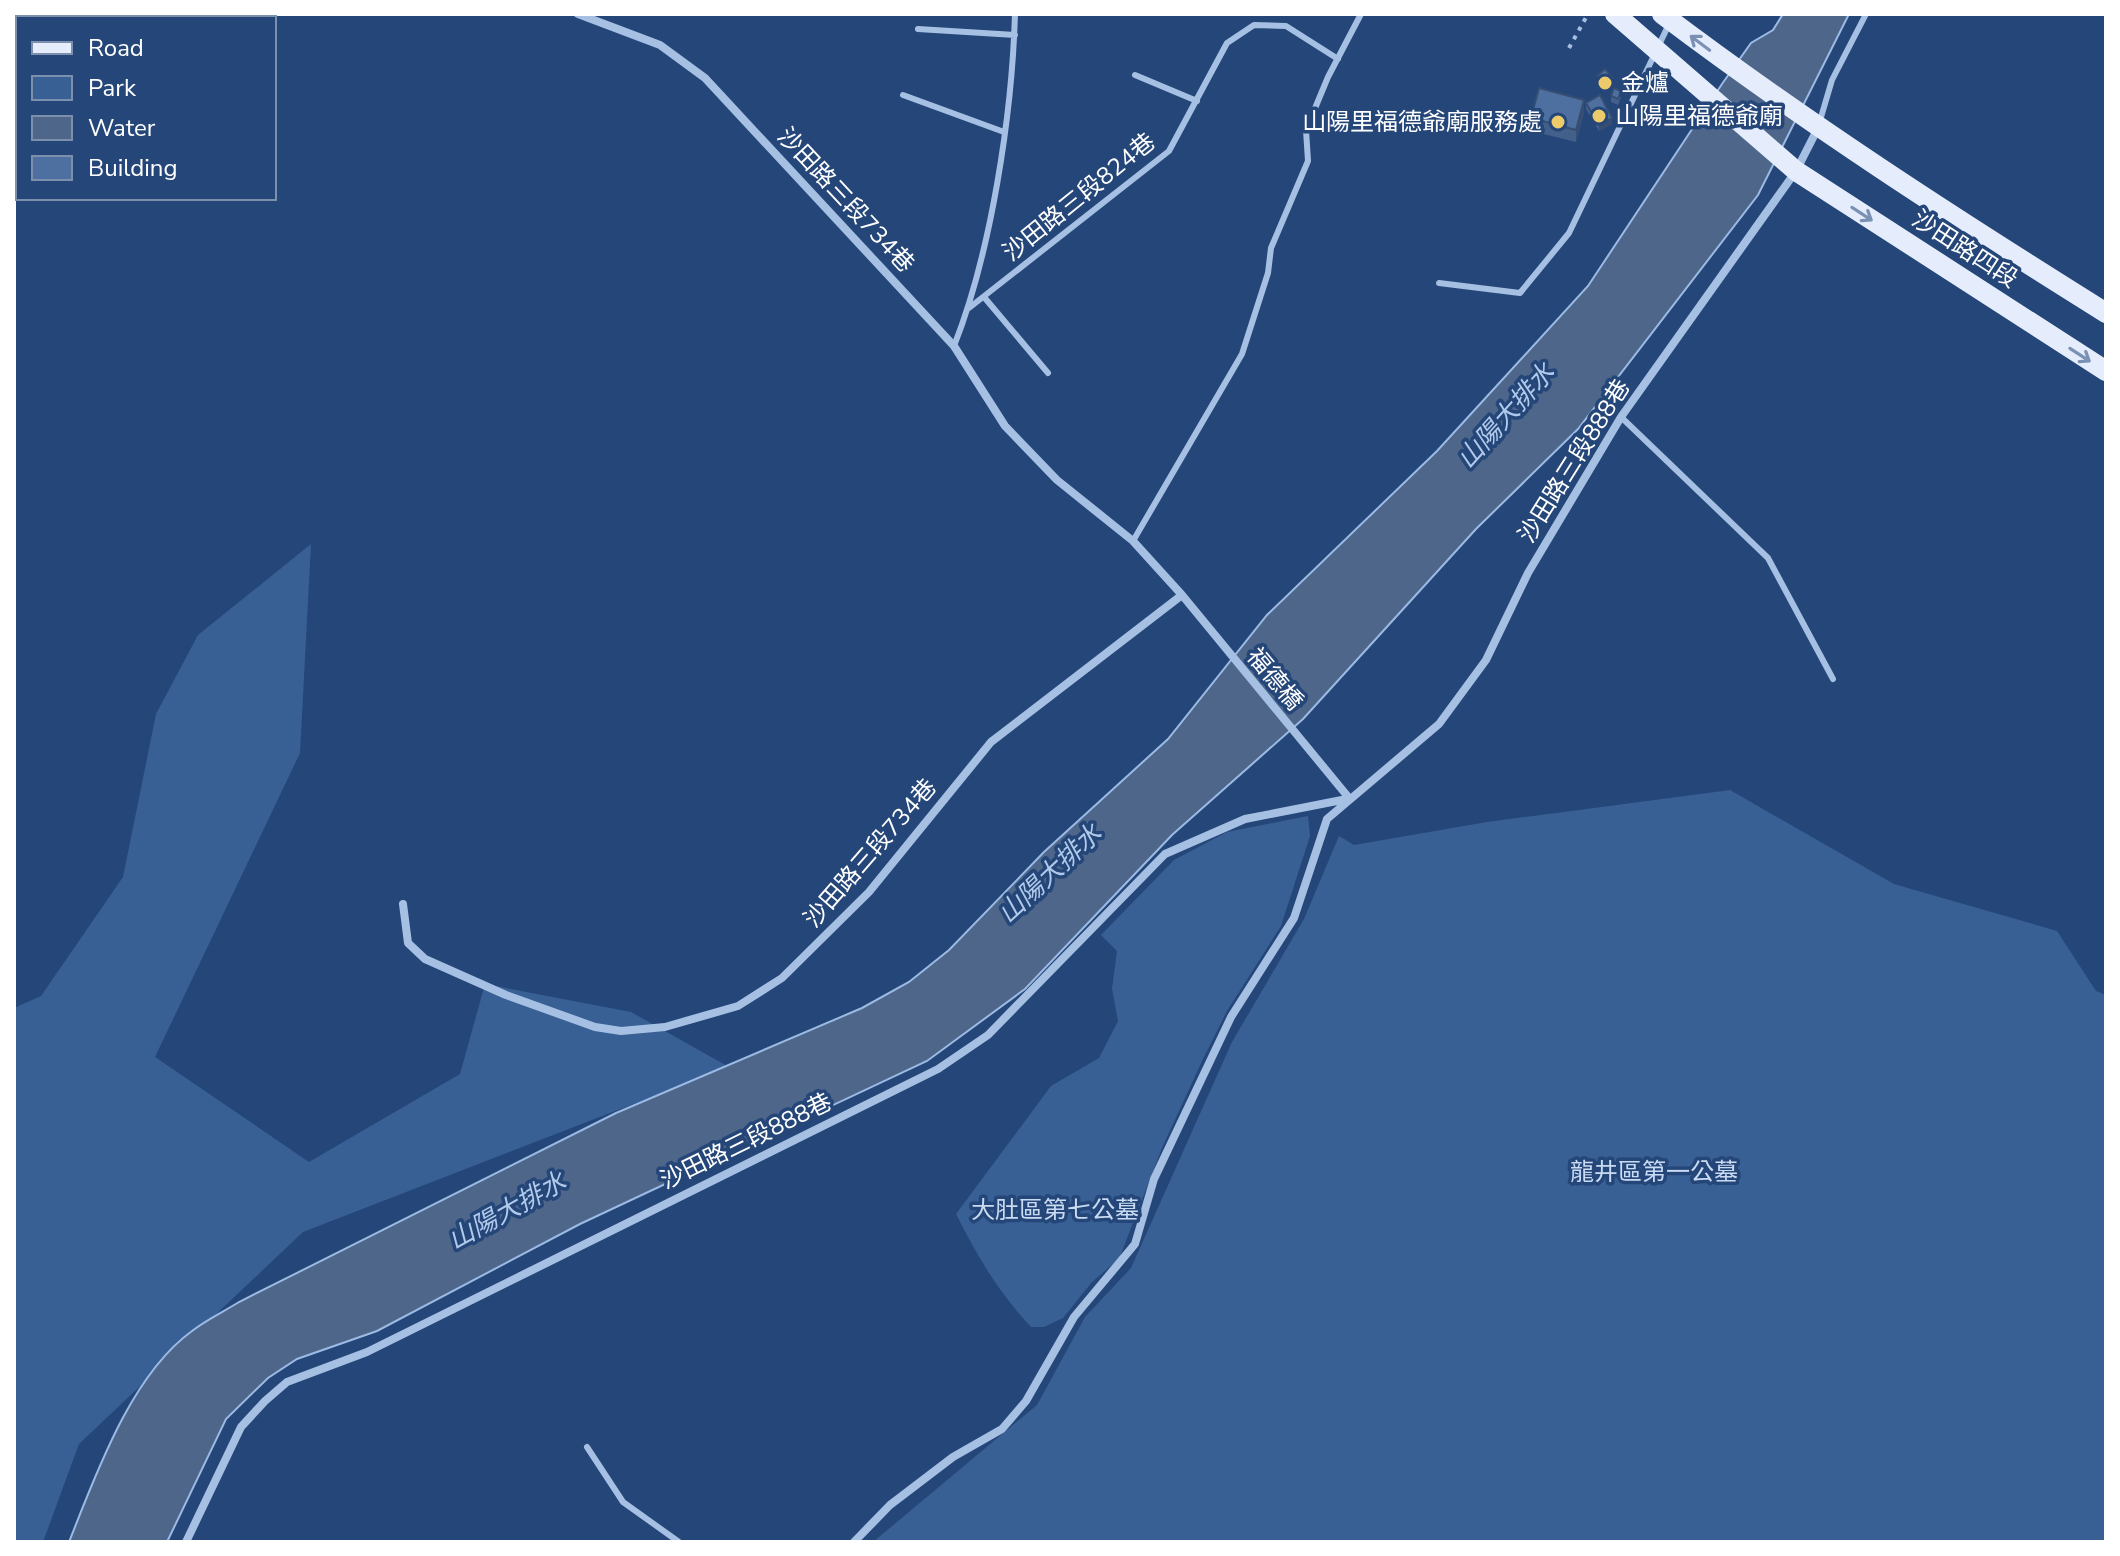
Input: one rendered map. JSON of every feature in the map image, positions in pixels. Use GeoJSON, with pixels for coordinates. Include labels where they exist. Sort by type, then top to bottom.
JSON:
{"type":"FeatureCollection","features":[{"type":"Feature","properties":{"kind":"main road","name":"沙田路四段"},"geometry":{"type":"LineString","coordinates":[[1615,14],[1796,171],[2106,371]]}},
{"type":"Feature","properties":{"kind":"main road","name":"沙田路四段"},"geometry":{"type":"LineString","coordinates":[[1666,17],[1796,114],[1925,200],[2106,313]]}},
{"type":"Feature","properties":{"kind":"street","name":"沙田路三段734巷"},"geometry":{"type":"LineString","coordinates":[[578,14],[660,45],[705,78],[954,346],[1005,426],[1057,480],[1133,541],[1182,595],[1220,644]]}},
{"type":"Feature","properties":{"kind":"street","name":"沙田路三段888巷"},"geometry":{"type":"LineString","coordinates":[[186,1542],[241,1427],[287,1382],[367,1352],[938,1069],[988,1035],[1165,854],[1245,819],[1349,798],[1439,724],[1486,660],[1528,573],[1621,417],[1796,171],[1818,128]]}},
{"type":"Feature","properties":{"kind":"street","name":"沙田路三段734巷"},"geometry":{"type":"LineString","coordinates":[[403,904],[408,943],[425,959],[506,995],[595,1027],[621,1031],[665,1027],[738,1006],[782,978],[869,892],[991,742],[1182,595]]}},
{"type":"Feature","properties":{"kind":"street","name":"福德橋"},"geometry":{"type":"LineString","coordinates":[[1220,644],[1349,798]]}},
{"type":"Feature","properties":{"kind":"street"},"geometry":{"type":"LineString","coordinates":[[854,1542],[890,1505],[953,1457],[1002,1429],[1026,1401],[1074,1317],[1135,1244],[1154,1179],[1231,1017],[1268,965],[1294,918],[1327,819],[1349,798]]}},
{"type":"Feature","properties":{"kind":"lane","name":"沙田路三段824巷"},"geometry":{"type":"LineString","coordinates":[[954,346],[969,308],[1004,132],[1015,14]]}},
{"type":"Feature","properties":{"kind":"lane"},"geometry":{"type":"LineString","coordinates":[[1133,541],[1242,354],[1268,273],[1271,248],[1308,161],[1306,130],[1361,14]]}},
{"type":"Feature","properties":{"kind":"lane"},"geometry":{"type":"LineString","coordinates":[[1818,128],[1832,80],[1866,14]]}},
{"type":"Feature","properties":{"kind":"lane"},"geometry":{"type":"LineString","coordinates":[[1439,283],[1520,293],[1569,233],[1656,49],[1666,17]]}},
{"type":"Feature","properties":{"kind":"lane","name":"沙田路三段824巷"},"geometry":{"type":"LineString","coordinates":[[969,308],[1169,151],[1227,43],[1254,25],[1286,26],[1338,59]]}},
{"type":"Feature","properties":{"kind":"lane"},"geometry":{"type":"LineString","coordinates":[[918,29],[1015,35]]}},
{"type":"Feature","properties":{"kind":"lane"},"geometry":{"type":"LineString","coordinates":[[1135,75],[1197,101]]}},
{"type":"Feature","properties":{"kind":"lane"},"geometry":{"type":"LineString","coordinates":[[903,95],[1004,132]]}},
{"type":"Feature","properties":{"kind":"lane"},"geometry":{"type":"LineString","coordinates":[[984,297],[1048,373]]}},
{"type":"Feature","properties":{"kind":"lane"},"geometry":{"type":"LineString","coordinates":[[1621,417],[1768,558],[1833,679]]}},
{"type":"Feature","properties":{"kind":"lane"},"geometry":{"type":"LineString","coordinates":[[587,1447],[623,1502],[679,1542]]}},
{"type":"Feature","properties":{"kind":"path"},"geometry":{"type":"LineString","coordinates":[[1569,48],[1588,14]]}},
{"type":"Feature","properties":{"kind":"green space"},"geometry":{"type":"Polygon","coordinates":[[[38,14],[278,14],[276,22],[276,16],[38,14]]]}},
{"type":"Feature","properties":{"kind":"green space"},"geometry":{"type":"Polygon","coordinates":[[[311,544],[300,753],[155,1057],[309,1162],[460,1074],[485,984],[631,1012],[729,1067],[303,1232],[79,1444],[43,1542],[14,1542],[14,1008],[41,996],[123,877],[156,714],[198,635],[311,544]]]}},
{"type":"Feature","properties":{"kind":"green space","name":"龍井區第一公墓"},"geometry":{"type":"Polygon","coordinates":[[[1730,790],[1894,884],[2057,931],[2096,991],[2106,995],[2106,1542],[873,1542],[1037,1405],[1085,1317],[1131,1268],[1232,1042],[1304,919],[1339,836],[1354,845],[1487,822],[1730,790]]]}},
{"type":"Feature","properties":{"kind":"green space","name":"大肚區第七公墓"},"geometry":{"type":"Polygon","coordinates":[[[1308,816],[1310,836],[1281,926],[1227,1011],[1203,1059],[1162,1148],[1119,1259],[1092,1282],[1063,1318],[1044,1327],[1031,1327],[989,1274],[956,1214],[1051,1086],[1099,1058],[1118,1021],[1112,989],[1117,951],[1101,935],[1174,860],[1227,832],[1308,816]]]}},
{"type":"Feature","properties":{"kind":"water","name":"山陽大排水"},"geometry":{"type":"Polygon","coordinates":[[[1783,14],[1849,14],[1758,195],[1578,429],[1476,529],[1303,719],[1172,835],[1025,989],[927,1061],[580,1224],[377,1331],[297,1359],[268,1378],[226,1419],[167,1542],[69,1542],[104,1457],[133,1399],[170,1350],[197,1327],[239,1302],[616,1113],[862,1008],[909,982],[949,950],[1044,852],[1168,739],[1267,615],[1437,451],[1588,286],[1751,43],[1773,30],[1783,14]]]}},
{"type":"Feature","properties":{"kind":"building"},"geometry":{"type":"Polygon","coordinates":[[[1605,69],[1613,78],[1605,84],[1597,76],[1605,69]]]}},
{"type":"Feature","properties":{"kind":"building"},"geometry":{"type":"Polygon","coordinates":[[[1539,88],[1584,100],[1576,130],[1531,118],[1539,88]]]}},
{"type":"Feature","properties":{"kind":"building"},"geometry":{"type":"Polygon","coordinates":[[[1614,88],[1621,91],[1618,99],[1611,96],[1614,88]]]}},
{"type":"Feature","properties":{"kind":"building","name":"山陽里福德爺廟"},"geometry":{"type":"Polygon","coordinates":[[[1600,95],[1612,118],[1599,125],[1586,103],[1600,95]]]}},
{"type":"Feature","properties":{"kind":"place","name":"金爐"},"geometry":{"type":"Point","coordinates":[1605,83]}},
{"type":"Feature","properties":{"kind":"place","name":"山陽里福德爺廟"},"geometry":{"type":"Point","coordinates":[1599,116]}},
{"type":"Feature","properties":{"kind":"place","name":"山陽里福德爺廟服務處"},"geometry":{"type":"Point","coordinates":[1558,122]}}]}
